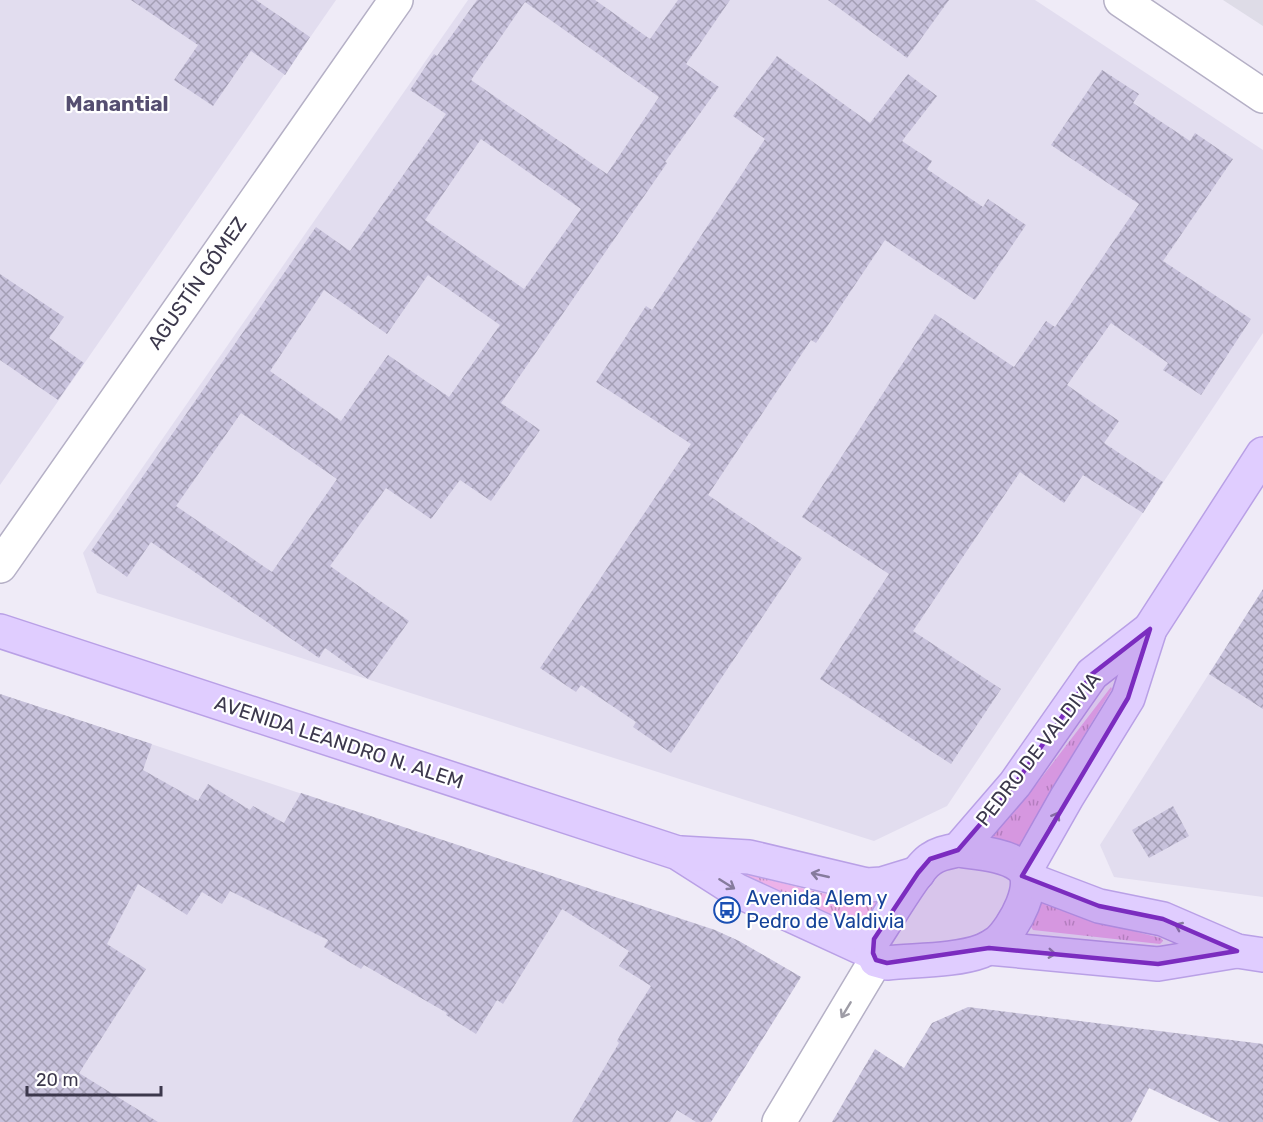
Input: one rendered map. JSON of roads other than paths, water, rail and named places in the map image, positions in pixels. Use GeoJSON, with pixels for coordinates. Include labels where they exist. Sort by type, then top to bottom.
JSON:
{"type":"FeatureCollection","features":[{"type":"Feature","properties":{"kind":"street","name":"AGUSTÍN GÓMEZ"},"geometry":{"type":"LineString","coordinates":[[0,566],[396,0]]}},
{"type":"Feature","properties":{"kind":"street"},"geometry":{"type":"LineString","coordinates":[[1121,0],[1263,96]]}},
{"type":"Feature","properties":{"kind":"street","name":"PEDRO DE VALDIVIA"},"geometry":{"type":"LineString","coordinates":[[989,948],[1011,928],[1027,891],[1027,875],[1061,807],[1128,698],[1150,629],[1263,454]]}},
{"type":"Feature","properties":{"kind":"street","name":"PEDRO DE VALDIVIA"},"geometry":{"type":"LineString","coordinates":[[958,850],[1028,766],[1092,674],[1150,629]]}},
{"type":"Feature","properties":{"kind":"street","name":"AVENIDA LEANDRO N. ALEM"},"geometry":{"type":"LineString","coordinates":[[0,631],[678,853],[736,890],[874,956]]}},
{"type":"Feature","properties":{"kind":"street"},"geometry":{"type":"LineString","coordinates":[[779,1122],[874,956],[872,947],[874,939],[918,873],[930,859],[943,853],[958,850],[1007,860],[1019,865],[1027,875],[1100,906],[1163,919],[1250,953]]}},
{"type":"Feature","properties":{"kind":"street","name":"AVENIDA LEANDRO N. ALEM"},"geometry":{"type":"LineString","coordinates":[[678,853],[749,857],[867,885],[882,884],[918,873]]}},
{"type":"Feature","properties":{"kind":"street"},"geometry":{"type":"LineString","coordinates":[[874,956],[887,963],[965,955],[989,948],[1158,964],[1250,953]]}},
{"type":"Feature","properties":{"kind":"place","name":"Avenida Alem y Pedro de Valdivia"},"geometry":{"type":"Point","coordinates":[727,910]}},
{"type":"Feature","properties":{"kind":"district","name":"Manantial"},"geometry":{"type":"Point","coordinates":[117,104]}}]}
